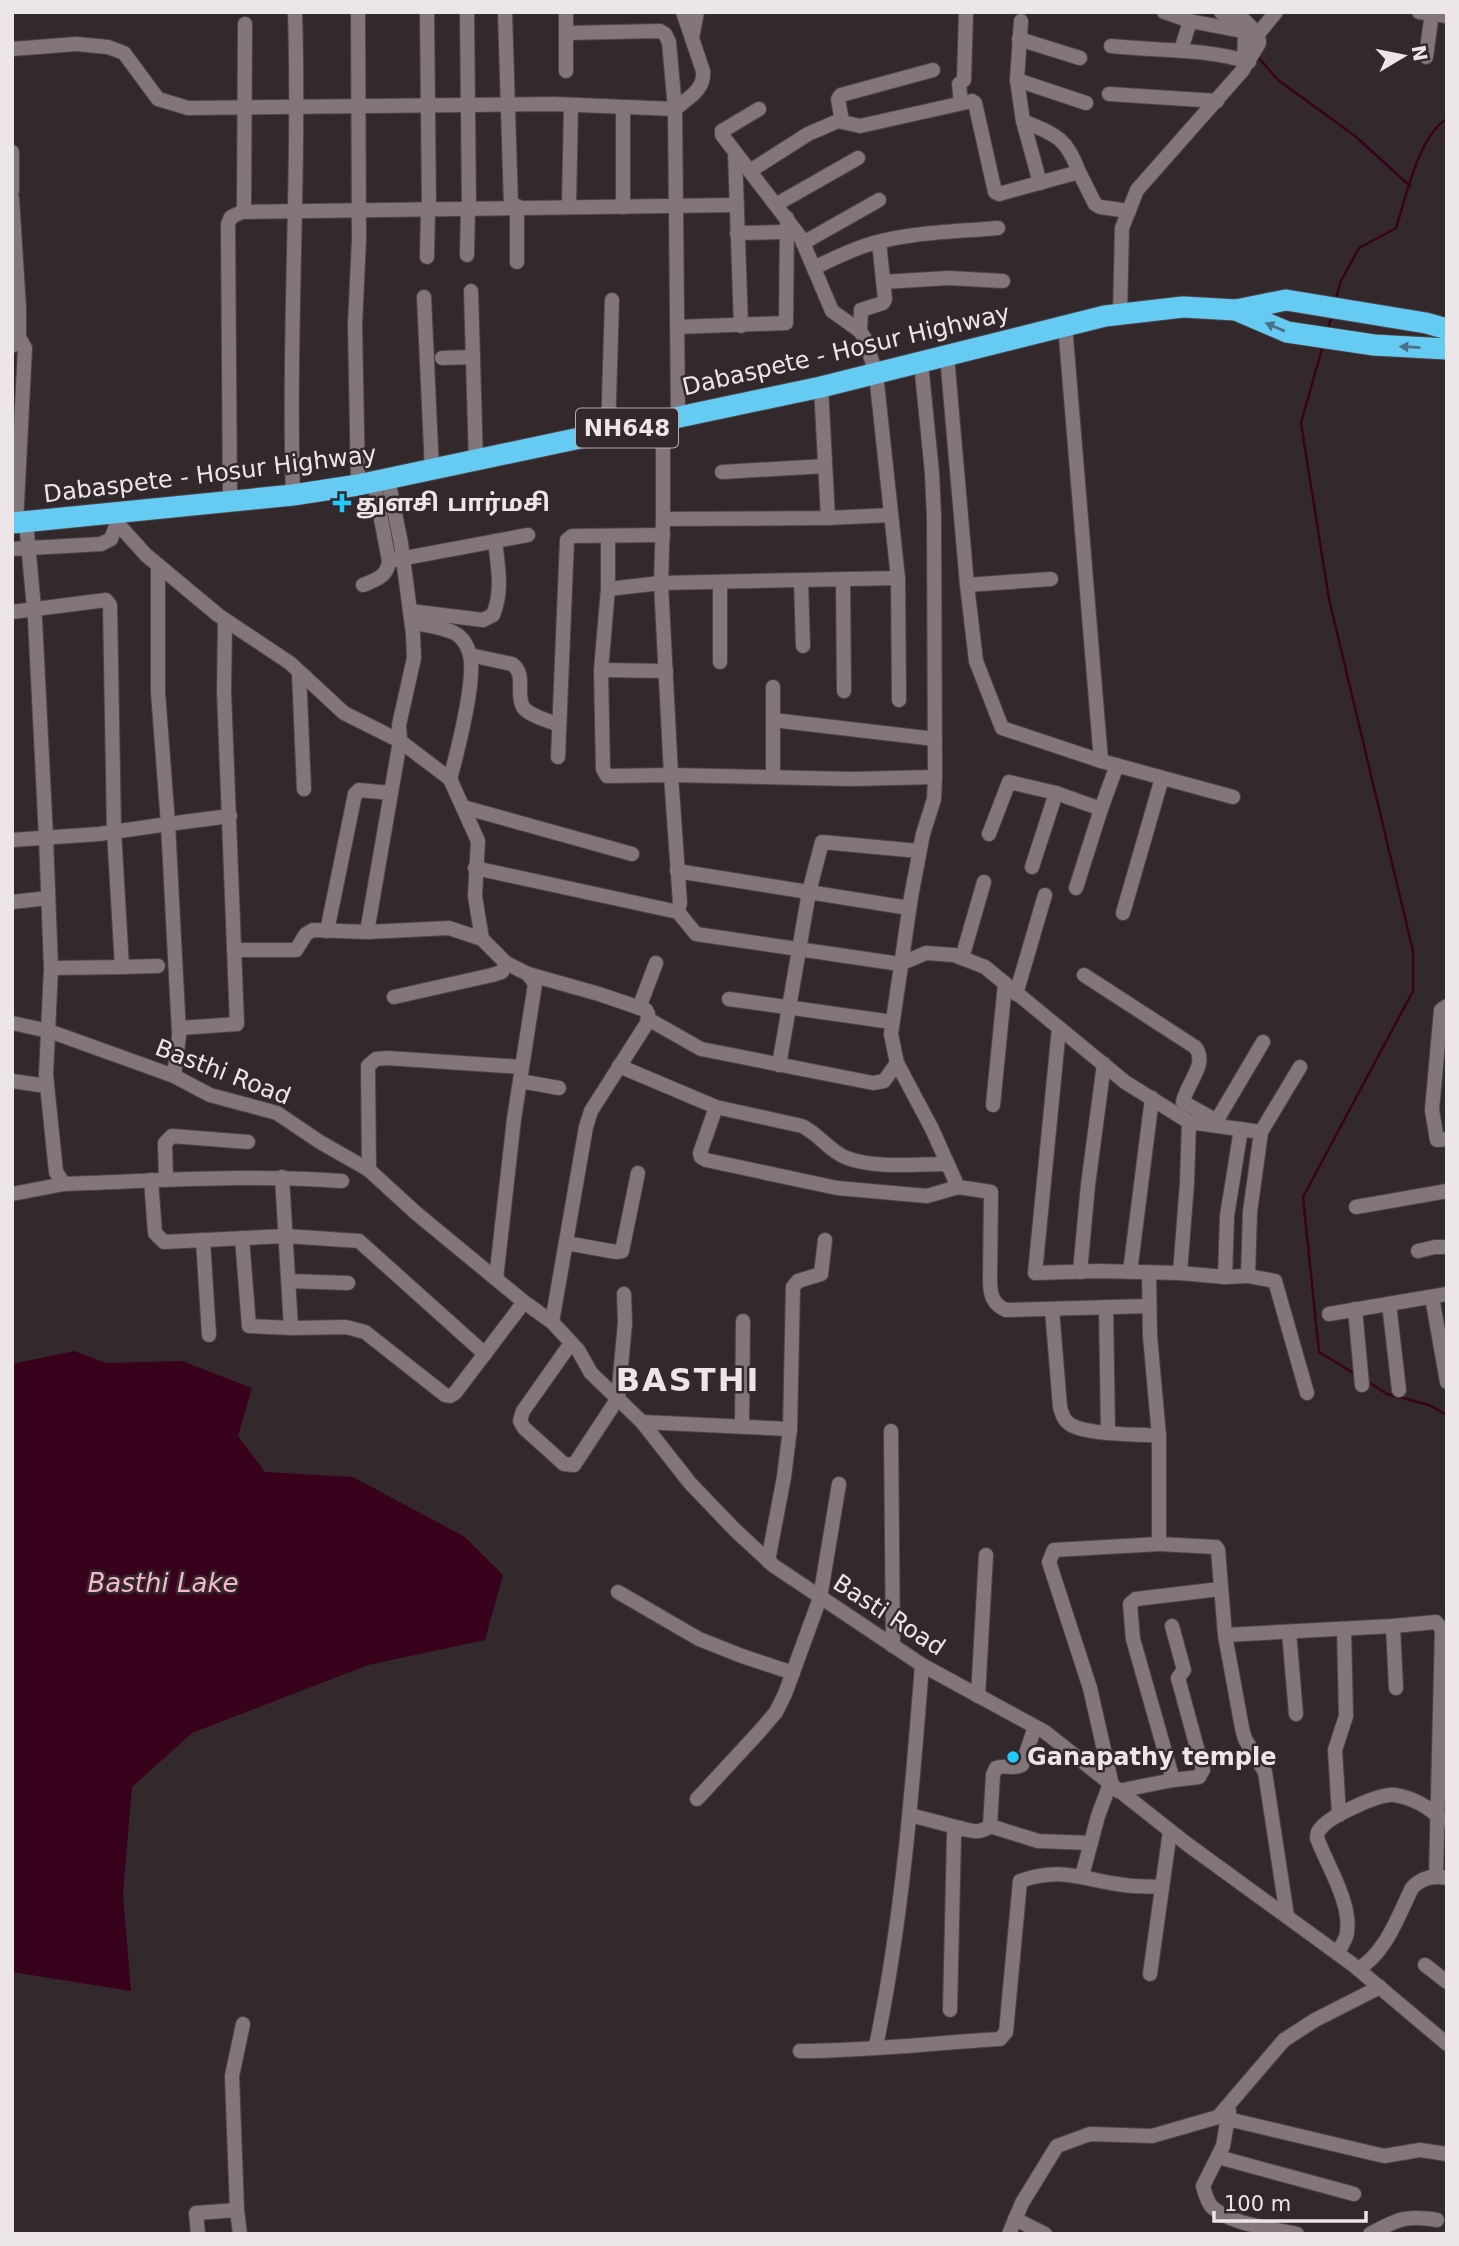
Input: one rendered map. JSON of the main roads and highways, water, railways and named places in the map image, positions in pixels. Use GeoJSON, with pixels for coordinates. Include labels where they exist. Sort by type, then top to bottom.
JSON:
{"type":"FeatureCollection","features":[{"type":"Feature","properties":{"kind":"highway","name":"Dabaspete - Hosur Highway"},"geometry":{"type":"LineString","coordinates":[[18,523],[113,518],[230,500],[293,495],[432,471],[671,417],[821,387],[1065,325],[1120,314],[1183,307],[1236,310],[1286,300],[1426,323],[1447,330]]}},
{"type":"Feature","properties":{"kind":"highway","name":"Dabaspete - Hosur Highway"},"geometry":{"type":"LineString","coordinates":[[1236,310],[1287,332],[1374,345],[1447,349]]}},
{"type":"Feature","properties":{"kind":"water","name":"Basthi Lake"},"geometry":{"type":"Polygon","coordinates":[[[74,1351],[106,1363],[182,1361],[252,1388],[238,1436],[265,1472],[353,1477],[465,1537],[503,1575],[485,1640],[368,1665],[192,1733],[132,1787],[123,1894],[131,1991],[12,1972],[12,1364],[74,1351]]]}},
{"type":"Feature","properties":{"kind":"waterway"},"geometry":{"type":"LineString","coordinates":[[1258,57],[1278,80],[1355,136],[1410,186]]}},
{"type":"Feature","properties":{"kind":"waterway"},"geometry":{"type":"LineString","coordinates":[[1336,298],[1341,281],[1359,248],[1396,228],[1421,153],[1437,127],[1447,119]]}},
{"type":"Feature","properties":{"kind":"waterway"},"geometry":{"type":"LineString","coordinates":[[1328,328],[1332,315]]}},
{"type":"Feature","properties":{"kind":"waterway"},"geometry":{"type":"LineString","coordinates":[[1323,345],[1301,423],[1329,599],[1413,951],[1413,991],[1303,1197],[1319,1352],[1355,1374]]}},
{"type":"Feature","properties":{"kind":"waterway"},"geometry":{"type":"LineString","coordinates":[[1367,1381],[1387,1394],[1429,1405],[1447,1415]]}},
{"type":"Feature","properties":{"kind":"place","name":"துளசி பார்மசி"},"geometry":{"type":"Point","coordinates":[342,503]}},
{"type":"Feature","properties":{"kind":"place","name":"Ganapathy temple"},"geometry":{"type":"Point","coordinates":[1013,1757]}},
{"type":"Feature","properties":{"kind":"district","name":"BASTHI"},"geometry":{"type":"Point","coordinates":[688,1380]}}]}
